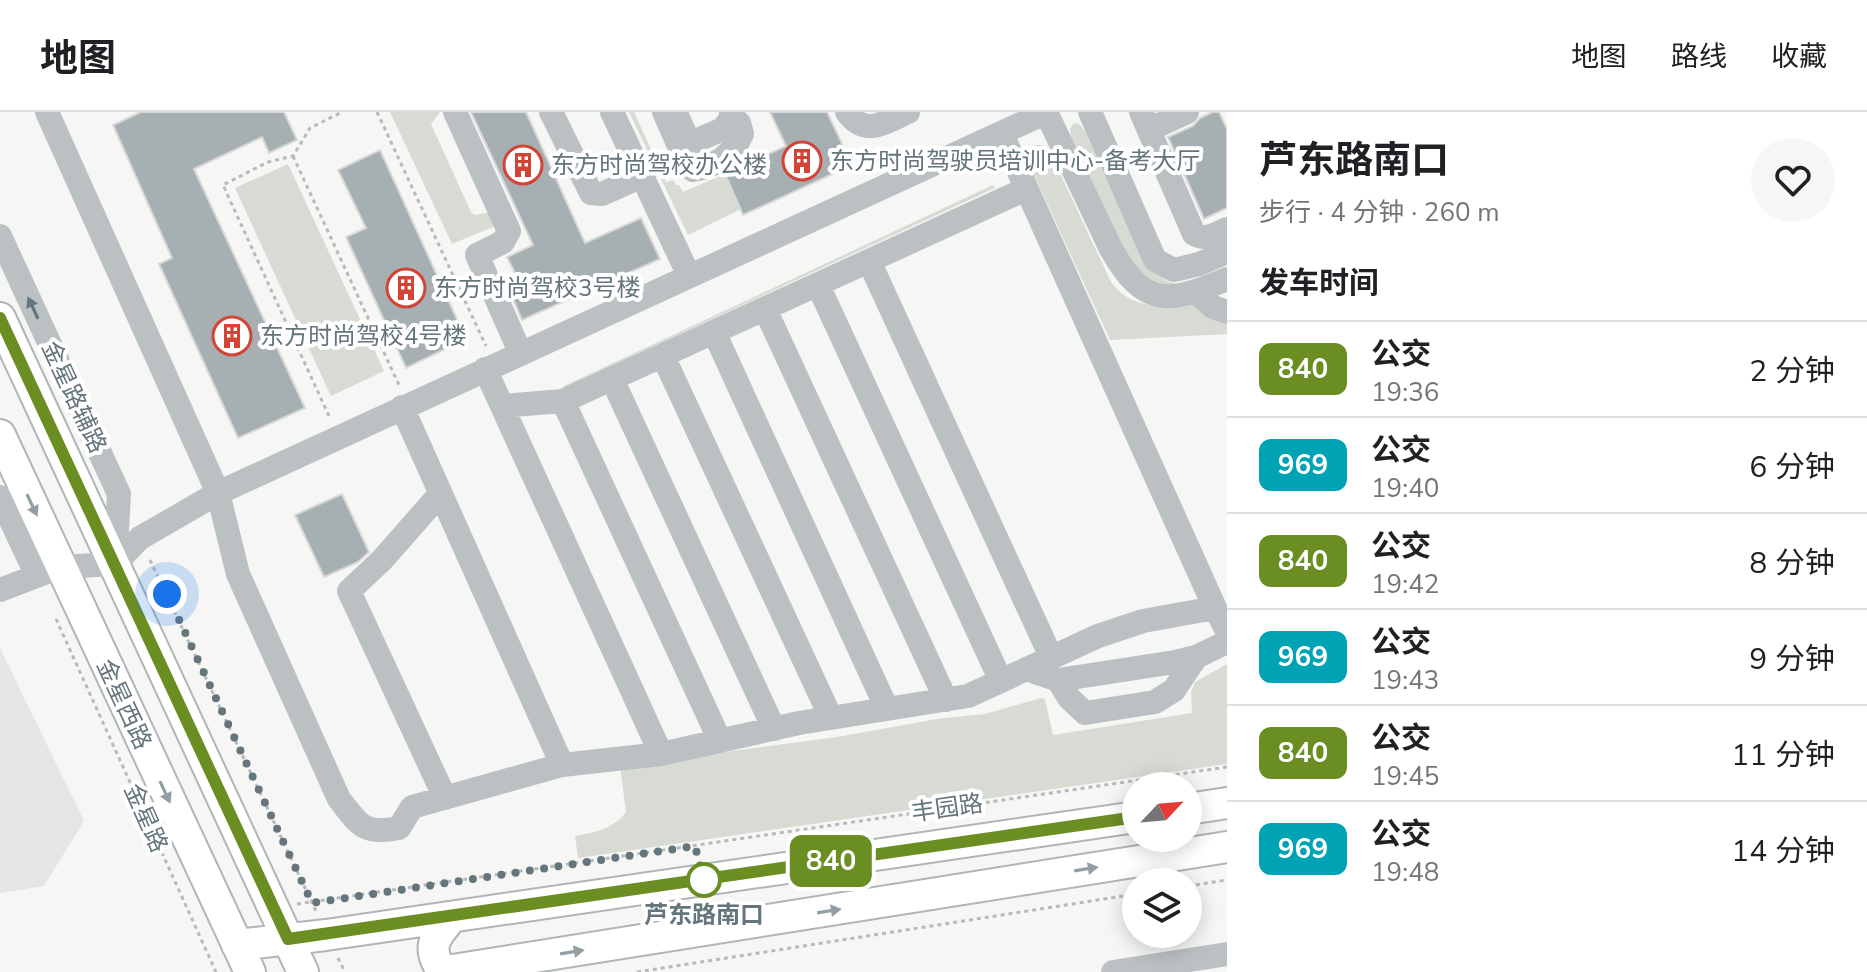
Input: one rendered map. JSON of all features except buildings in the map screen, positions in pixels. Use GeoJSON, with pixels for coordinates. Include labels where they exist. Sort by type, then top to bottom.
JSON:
{"type":"FeatureCollection","features":[{"type":"Feature","properties":{"kind":"main road"},"geometry":{"type":"LineString","coordinates":[[0,318],[303,972]]}},
{"type":"Feature","properties":{"kind":"main road","name":"金星西路"},"geometry":{"type":"LineString","coordinates":[[0,435],[49,571],[250,972]]}},
{"type":"Feature","properties":{"kind":"main road"},"geometry":{"type":"LineString","coordinates":[[1202,807],[1227,803]]}},
{"type":"Feature","properties":{"kind":"main road","name":"丰园路"},"geometry":{"type":"LineString","coordinates":[[237,945],[326,935],[1122,819]]}},
{"type":"Feature","properties":{"kind":"main road"},"geometry":{"type":"LineString","coordinates":[[452,917],[434,938],[433,958],[449,972],[1227,847]]}},
{"type":"Feature","properties":{"kind":"street"},"geometry":{"type":"LineString","coordinates":[[455,112],[509,231],[503,242],[477,255],[520,352]]}},
{"type":"Feature","properties":{"kind":"street"},"geometry":{"type":"LineString","coordinates":[[551,112],[591,193],[602,194],[642,176]]}},
{"type":"Feature","properties":{"kind":"street"},"geometry":{"type":"LineString","coordinates":[[612,112],[689,276]]}},
{"type":"Feature","properties":{"kind":"street"},"geometry":{"type":"LineString","coordinates":[[664,112],[686,162],[693,170],[730,155],[737,146],[742,134],[739,123],[731,114],[723,129],[693,142],[688,140],[675,112]]}},
{"type":"Feature","properties":{"kind":"street"},"geometry":{"type":"LineString","coordinates":[[847,112],[860,126],[908,112]]}},
{"type":"Feature","properties":{"kind":"street"},"geometry":{"type":"LineString","coordinates":[[0,590],[49,571],[115,564],[140,538],[218,493],[1047,112],[1123,271],[1137,286],[1172,297],[1196,292],[1227,279]]}},
{"type":"Feature","properties":{"kind":"street"},"geometry":{"type":"LineString","coordinates":[[1090,112],[1155,260],[1174,270],[1227,252]]}},
{"type":"Feature","properties":{"kind":"street"},"geometry":{"type":"LineString","coordinates":[[1147,117],[1159,125],[1187,112]]}},
{"type":"Feature","properties":{"kind":"street"},"geometry":{"type":"LineString","coordinates":[[49,113],[218,493],[238,574],[339,799],[358,823],[377,832],[399,828],[412,807],[562,765],[661,754],[831,718],[968,696],[1026,669],[1196,657],[1227,642]]}},
{"type":"Feature","properties":{"kind":"street"},"geometry":{"type":"LineString","coordinates":[[1147,117],[1194,234],[1200,238],[1227,229]]}},
{"type":"Feature","properties":{"kind":"street"},"geometry":{"type":"LineString","coordinates":[[1002,134],[1227,631]]}},
{"type":"Feature","properties":{"kind":"street"},"geometry":{"type":"LineString","coordinates":[[502,406],[563,401],[1026,189]]}},
{"type":"Feature","properties":{"kind":"street","name":"金星路辅路"},"geometry":{"type":"LineString","coordinates":[[0,236],[119,494],[115,564]]}},
{"type":"Feature","properties":{"kind":"street"},"geometry":{"type":"LineString","coordinates":[[869,261],[1070,699],[1085,713],[1155,702],[1174,690],[1196,657]]}},
{"type":"Feature","properties":{"kind":"street"},"geometry":{"type":"LineString","coordinates":[[818,285],[1001,681]]}},
{"type":"Feature","properties":{"kind":"street"},"geometry":{"type":"LineString","coordinates":[[1196,292],[1213,307],[1227,312]]}},
{"type":"Feature","properties":{"kind":"street"},"geometry":{"type":"LineString","coordinates":[[765,309],[946,700]]}},
{"type":"Feature","properties":{"kind":"street"},"geometry":{"type":"LineString","coordinates":[[714,332],[887,709]]}},
{"type":"Feature","properties":{"kind":"street"},"geometry":{"type":"LineString","coordinates":[[663,356],[831,718]]}},
{"type":"Feature","properties":{"kind":"street"},"geometry":{"type":"LineString","coordinates":[[489,367],[502,406],[661,754]]}},
{"type":"Feature","properties":{"kind":"street"},"geometry":{"type":"LineString","coordinates":[[612,379],[774,729]]}},
{"type":"Feature","properties":{"kind":"street"},"geometry":{"type":"LineString","coordinates":[[563,401],[720,741]]}},
{"type":"Feature","properties":{"kind":"street"},"geometry":{"type":"LineString","coordinates":[[405,406],[440,494],[562,765]]}},
{"type":"Feature","properties":{"kind":"street"},"geometry":{"type":"LineString","coordinates":[[440,494],[382,560],[349,591],[445,798]]}},
{"type":"Feature","properties":{"kind":"street"},"geometry":{"type":"LineString","coordinates":[[0,497],[49,571]]}},
{"type":"Feature","properties":{"kind":"street"},"geometry":{"type":"LineString","coordinates":[[1054,668],[1098,636],[1143,621],[1215,608]]}},
{"type":"Feature","properties":{"kind":"street"},"geometry":{"type":"LineString","coordinates":[[1113,972],[1227,954]]}},
{"type":"Feature","properties":{"kind":"path"},"geometry":{"type":"LineString","coordinates":[[339,437],[223,185],[268,162],[293,156],[310,128],[342,112]]}},
{"type":"Feature","properties":{"kind":"path"},"geometry":{"type":"LineString","coordinates":[[377,112],[489,367]]}},
{"type":"Feature","properties":{"kind":"path"},"geometry":{"type":"LineString","coordinates":[[293,156],[405,406]]}},
{"type":"Feature","properties":{"kind":"path"},"geometry":{"type":"LineString","coordinates":[[140,538],[345,972]]}},
{"type":"Feature","properties":{"kind":"path","name":"金星路"},"geometry":{"type":"LineString","coordinates":[[56,619],[216,972]]}},
{"type":"Feature","properties":{"kind":"path","name":"丰园路"},"geometry":{"type":"LineString","coordinates":[[271,906],[312,903],[1227,767]]}},
{"type":"Feature","properties":{"kind":"path"},"geometry":{"type":"LineString","coordinates":[[1202,884],[1227,880]]}},
{"type":"Feature","properties":{"kind":"path"},"geometry":{"type":"LineString","coordinates":[[637,972],[1122,896]]}},
{"type":"Feature","properties":{"kind":"shaded area"},"geometry":{"type":"Polygon","coordinates":[[[390,112],[440,112],[431,124],[471,212],[475,215],[492,212],[496,222],[493,227],[452,244],[390,112]]]}},
{"type":"Feature","properties":{"kind":"shaded area"},"geometry":{"type":"Polygon","coordinates":[[[629,112],[634,112],[666,182],[673,180],[683,192],[725,174],[741,209],[688,235],[629,112]]]}},
{"type":"Feature","properties":{"kind":"shaded area"},"geometry":{"type":"Polygon","coordinates":[[[1078,123],[1085,131],[1142,259],[1167,281],[1180,285],[1150,281],[1129,264],[1071,137],[1070,129],[1078,123]]]}},
{"type":"Feature","properties":{"kind":"shaded area"},"geometry":{"type":"Polygon","coordinates":[[[1043,145],[1049,150],[1111,282],[1119,291],[1128,298],[1149,305],[1194,301],[1227,322],[1227,334],[1110,340],[1029,164],[1031,147],[1043,145]]]}},
{"type":"Feature","properties":{"kind":"shaded area"},"geometry":{"type":"Polygon","coordinates":[[[288,164],[384,371],[331,396],[235,188],[288,164]]]}},
{"type":"Feature","properties":{"kind":"shaded area"},"geometry":{"type":"Polygon","coordinates":[[[993,185],[995,188],[563,388],[564,386],[993,185]]]}},
{"type":"Feature","properties":{"kind":"shaded area"},"geometry":{"type":"Polygon","coordinates":[[[0,648],[84,821],[44,886],[0,893],[0,648]]]}},
{"type":"Feature","properties":{"kind":"shaded area"},"geometry":{"type":"Polygon","coordinates":[[[1227,664],[1227,764],[1172,772],[1122,772],[1122,779],[578,858],[575,836],[610,826],[626,812],[620,766],[985,714],[1041,698],[1045,699],[1053,735],[1192,713],[1191,692],[1195,682],[1227,664]]]}},
{"type":"Feature","properties":{"kind":"bus line","name":"840"},"geometry":{"type":"LineString","coordinates":[[0,318],[288,939],[1122,819]]}},
{"type":"Feature","properties":{"kind":"place","name":"东方时尚驾驶员培训中心-备考大厅"},"geometry":{"type":"Point","coordinates":[802,161]}},
{"type":"Feature","properties":{"kind":"place","name":"东方时尚驾校办公楼"},"geometry":{"type":"Point","coordinates":[523,165]}},
{"type":"Feature","properties":{"kind":"place","name":"东方时尚驾校3号楼"},"geometry":{"type":"Point","coordinates":[406,288]}},
{"type":"Feature","properties":{"kind":"place","name":"东方时尚驾校4号楼"},"geometry":{"type":"Point","coordinates":[232,336]}},
{"type":"Feature","properties":{"kind":"place","name":"芦东路南口"},"geometry":{"type":"Point","coordinates":[704,880]}},
{"type":"Feature","properties":{"kind":"route"},"geometry":{"type":"LineString","coordinates":[[167,594],[312,903],[695,846],[704,880]]}}]}
